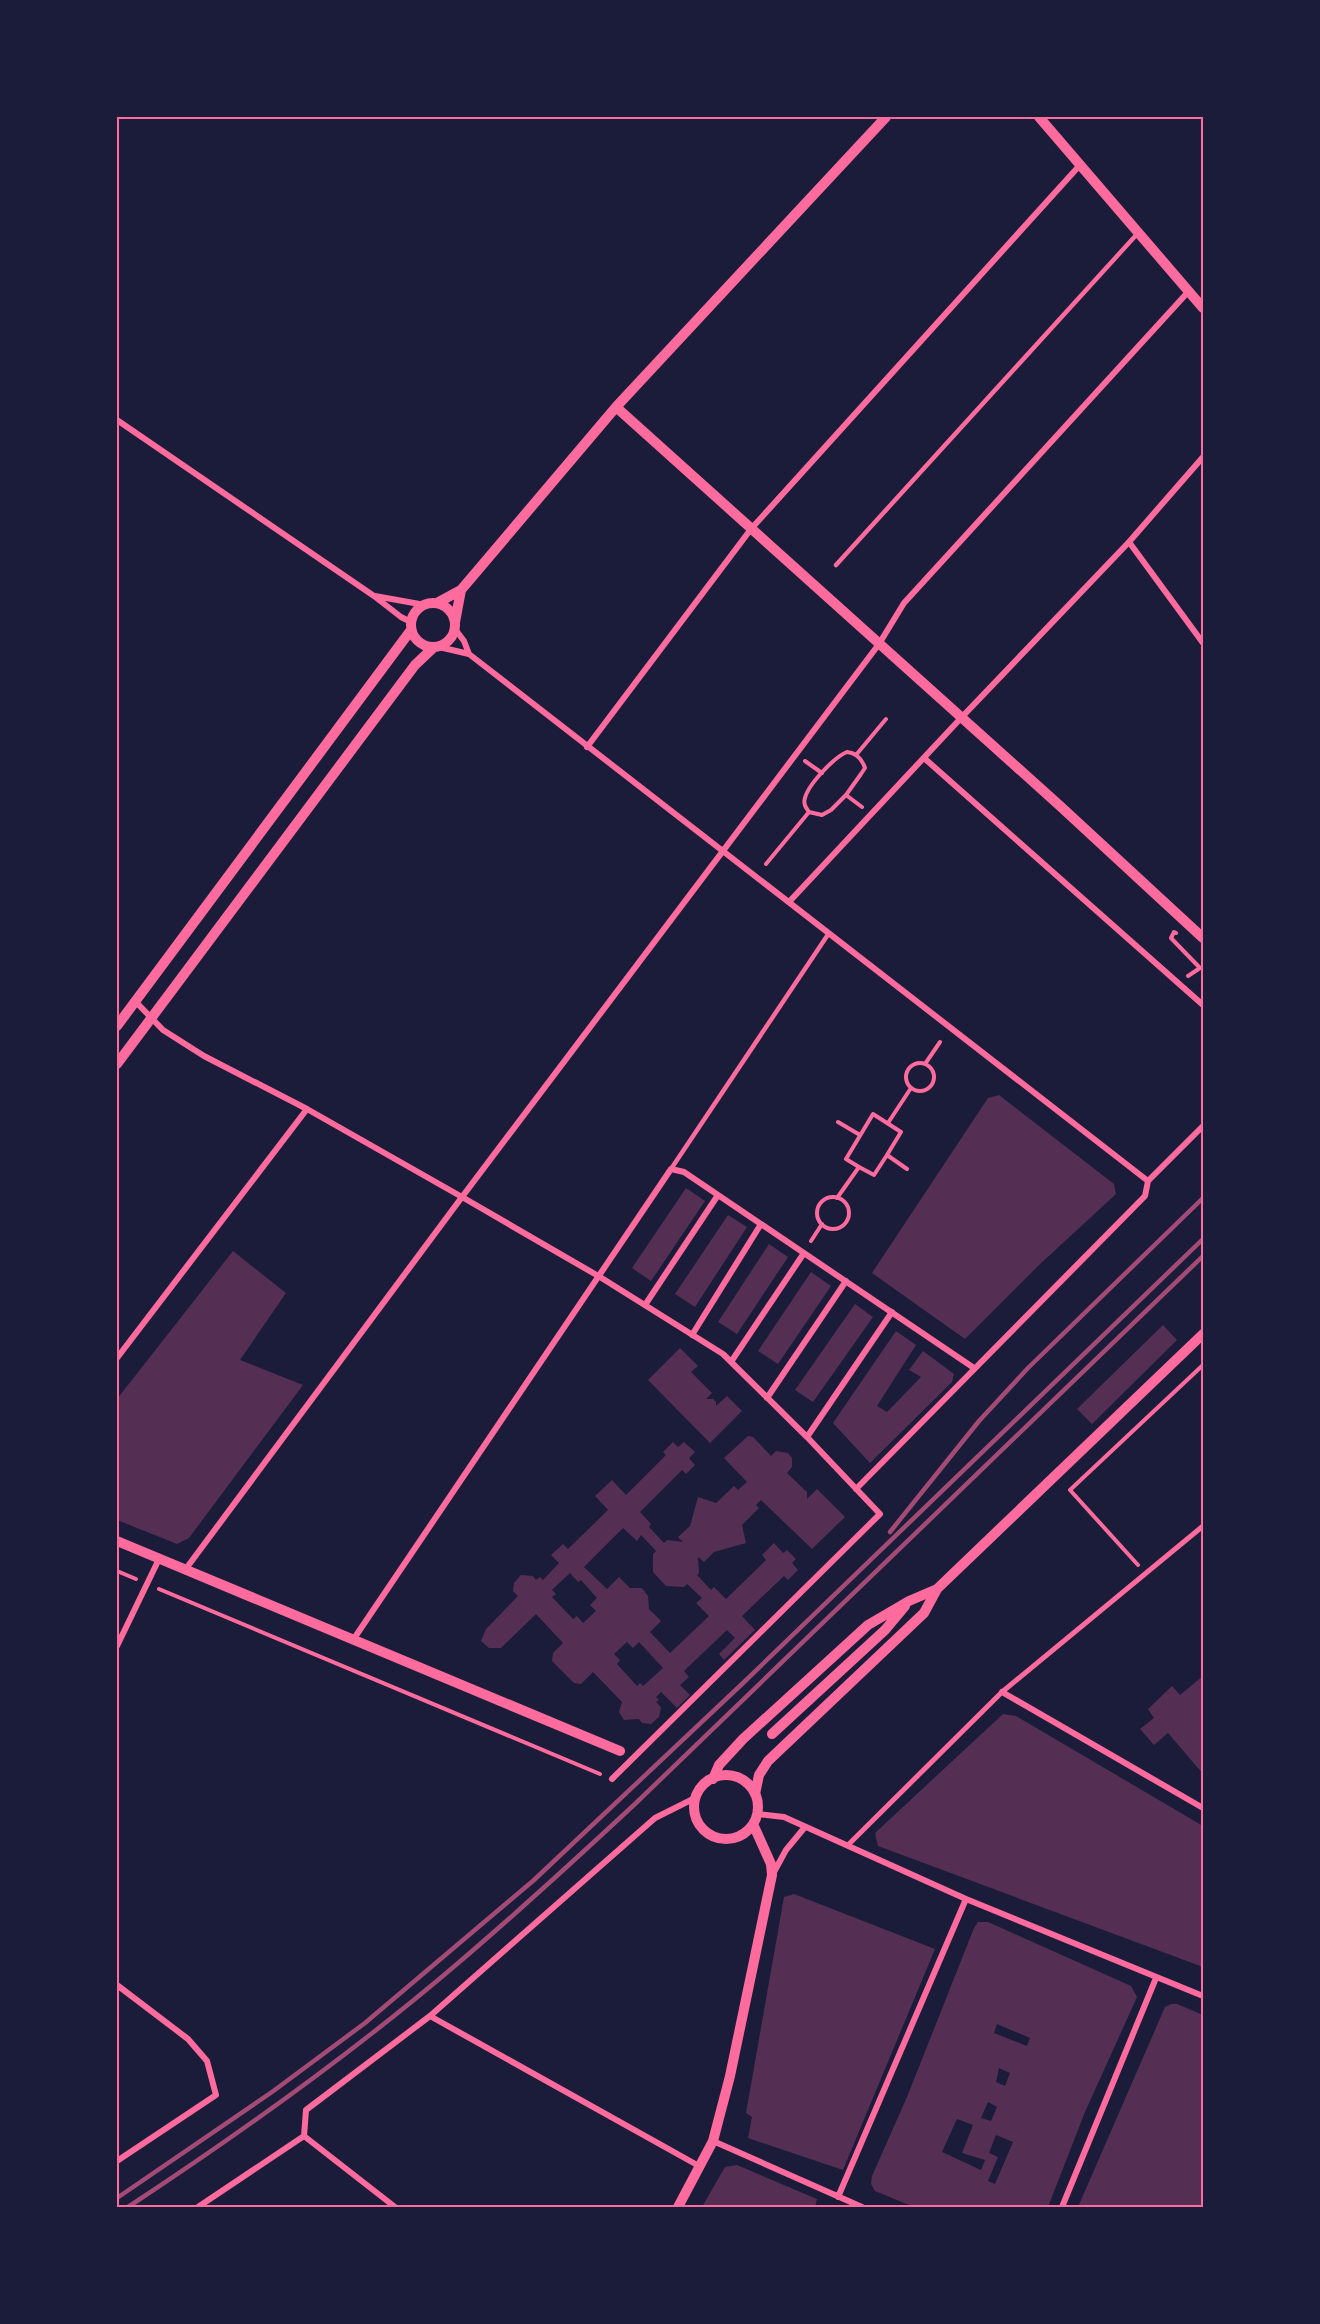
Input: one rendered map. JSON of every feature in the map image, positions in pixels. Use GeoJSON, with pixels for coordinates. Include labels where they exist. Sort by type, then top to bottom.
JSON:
{"type":"FeatureCollection","features":[{"type":"Feature","properties":{"kind":"street"},"geometry":{"type":"LineString","coordinates":[[374,596],[425,605],[437,603],[461,590],[616,407],[886,117]]}},
{"type":"Feature","properties":{"kind":"street"},"geometry":{"type":"LineString","coordinates":[[1039,117],[1203,308]]}},
{"type":"Feature","properties":{"kind":"street"},"geometry":{"type":"LineString","coordinates":[[587,747],[752,529],[1080,165]]}},
{"type":"Feature","properties":{"kind":"street"},"geometry":{"type":"LineString","coordinates":[[185,1570],[462,1197],[879,644],[904,603],[1188,292]]}},
{"type":"Feature","properties":{"kind":"street"},"geometry":{"type":"LineString","coordinates":[[616,407],[1203,938]]}},
{"type":"Feature","properties":{"kind":"street"},"geometry":{"type":"LineString","coordinates":[[117,420],[374,596],[411,626],[419,643],[469,654],[1148,1181]]}},
{"type":"Feature","properties":{"kind":"street"},"geometry":{"type":"LineString","coordinates":[[789,902],[1129,542],[1203,457]]}},
{"type":"Feature","properties":{"kind":"street"},"geometry":{"type":"LineString","coordinates":[[1129,542],[1203,643]]}},
{"type":"Feature","properties":{"kind":"street"},"geometry":{"type":"LineString","coordinates":[[117,1064],[415,665],[436,647],[450,640],[461,590]]}},
{"type":"Feature","properties":{"kind":"street"},"geometry":{"type":"LineString","coordinates":[[437,603],[449,610],[469,654]]}},
{"type":"Feature","properties":{"kind":"street"},"geometry":{"type":"LineString","coordinates":[[117,1026],[411,626],[414,615],[425,605]]}},
{"type":"Feature","properties":{"kind":"street"},"geometry":{"type":"LineString","coordinates":[[924,758],[1203,1005]]}},
{"type":"Feature","properties":{"kind":"street"},"geometry":{"type":"LineString","coordinates":[[135,1001],[153,1017],[163,1030],[204,1056],[307,1109],[600,1276],[723,1354],[807,1437],[880,1514],[612,1779]]}},
{"type":"Feature","properties":{"kind":"street"},"geometry":{"type":"LineString","coordinates":[[117,1358],[307,1109]]}},
{"type":"Feature","properties":{"kind":"street"},"geometry":{"type":"LineString","coordinates":[[856,1489],[1145,1196],[1148,1181],[1203,1126]]}},
{"type":"Feature","properties":{"kind":"street"},"geometry":{"type":"LineString","coordinates":[[353,1640],[671,1169],[684,1172],[974,1368]]}},
{"type":"Feature","properties":{"kind":"street"},"geometry":{"type":"LineString","coordinates":[[645,1305],[718,1195]]}},
{"type":"Feature","properties":{"kind":"street"},"geometry":{"type":"LineString","coordinates":[[692,1335],[761,1224]]}},
{"type":"Feature","properties":{"kind":"street"},"geometry":{"type":"LineString","coordinates":[[731,1362],[804,1253]]}},
{"type":"Feature","properties":{"kind":"street"},"geometry":{"type":"LineString","coordinates":[[767,1398],[846,1281]]}},
{"type":"Feature","properties":{"kind":"street"},"geometry":{"type":"LineString","coordinates":[[807,1437],[892,1312]]}},
{"type":"Feature","properties":{"kind":"street"},"geometry":{"type":"LineString","coordinates":[[678,2207],[713,2140],[730,2076],[772,1875],[771,1864],[755,1819],[755,1794],[759,1774],[768,1761],[924,1613],[938,1589],[1203,1334]]}},
{"type":"Feature","properties":{"kind":"street"},"geometry":{"type":"LineString","coordinates":[[848,1845],[1002,1692],[1203,1526]]}},
{"type":"Feature","properties":{"kind":"street"},"geometry":{"type":"LineString","coordinates":[[117,1541],[620,1751]]}},
{"type":"Feature","properties":{"kind":"street"},"geometry":{"type":"LineString","coordinates":[[117,1646],[159,1559]]}},
{"type":"Feature","properties":{"kind":"street"},"geometry":{"type":"LineString","coordinates":[[713,1779],[719,1765],[743,1740],[868,1625],[909,1601],[938,1589]]}},
{"type":"Feature","properties":{"kind":"street"},"geometry":{"type":"LineString","coordinates":[[772,1734],[885,1630],[909,1601]]}},
{"type":"Feature","properties":{"kind":"street"},"geometry":{"type":"LineString","coordinates":[[1002,1692],[1203,1808]]}},
{"type":"Feature","properties":{"kind":"street"},"geometry":{"type":"LineString","coordinates":[[304,2136],[306,2110],[430,2016],[655,1818],[695,1798],[705,1783],[720,1776],[737,1778],[750,1787],[755,1794]]}},
{"type":"Feature","properties":{"kind":"street"},"geometry":{"type":"LineString","coordinates":[[695,1798],[696,1818],[710,1835],[721,1839],[732,1839],[742,1835],[755,1819],[784,1817],[966,1899],[1203,1996]]}},
{"type":"Feature","properties":{"kind":"street"},"geometry":{"type":"LineString","coordinates":[[772,1875],[786,1850],[805,1827]]}},
{"type":"Feature","properties":{"kind":"street"},"geometry":{"type":"LineString","coordinates":[[838,2197],[966,1899]]}},
{"type":"Feature","properties":{"kind":"street"},"geometry":{"type":"LineString","coordinates":[[1062,2207],[1156,1978]]}},
{"type":"Feature","properties":{"kind":"street"},"geometry":{"type":"LineString","coordinates":[[117,1984],[188,2039],[207,2061],[216,2095],[117,2161]]}},
{"type":"Feature","properties":{"kind":"street"},"geometry":{"type":"LineString","coordinates":[[430,2016],[699,2166]]}},
{"type":"Feature","properties":{"kind":"street"},"geometry":{"type":"LineString","coordinates":[[198,2207],[304,2136]]}},
{"type":"Feature","properties":{"kind":"street"},"geometry":{"type":"LineString","coordinates":[[304,2136],[395,2207]]}},
{"type":"Feature","properties":{"kind":"street"},"geometry":{"type":"LineString","coordinates":[[713,2140],[855,2206],[862,2207]]}},
{"type":"Feature","properties":{"kind":"lane"},"geometry":{"type":"LineString","coordinates":[[836,565],[1138,233]]}},
{"type":"Feature","properties":{"kind":"lane"},"geometry":{"type":"LineString","coordinates":[[671,1169],[829,933]]}},
{"type":"Feature","properties":{"kind":"path"},"geometry":{"type":"LineString","coordinates":[[856,755],[885,719]]}},
{"type":"Feature","properties":{"kind":"path"},"geometry":{"type":"LineString","coordinates":[[852,752],[862,760],[865,768],[846,795],[831,810],[822,815],[808,812],[805,797],[822,773],[839,755],[852,752]]}},
{"type":"Feature","properties":{"kind":"path"},"geometry":{"type":"LineString","coordinates":[[804,760],[822,773]]}},
{"type":"Feature","properties":{"kind":"path"},"geometry":{"type":"LineString","coordinates":[[846,795],[864,809]]}},
{"type":"Feature","properties":{"kind":"path"},"geometry":{"type":"LineString","coordinates":[[766,864],[808,812]]}},
{"type":"Feature","properties":{"kind":"path"},"geometry":{"type":"LineString","coordinates":[[1178,982],[1200,968],[1171,938],[1174,932],[1181,938]]}},
{"type":"Feature","properties":{"kind":"path"},"geometry":{"type":"LineString","coordinates":[[925,1064],[939,1042]]}},
{"type":"Feature","properties":{"kind":"path"},"geometry":{"type":"LineString","coordinates":[[916,1063],[925,1064],[933,1074],[932,1083],[923,1090],[911,1088],[905,1076],[909,1067],[916,1063]]}},
{"type":"Feature","properties":{"kind":"path"},"geometry":{"type":"LineString","coordinates":[[888,1123],[911,1088]]}},
{"type":"Feature","properties":{"kind":"path"},"geometry":{"type":"LineString","coordinates":[[873,1114],[901,1132],[874,1175],[846,1159],[861,1135],[873,1114]]}},
{"type":"Feature","properties":{"kind":"path"},"geometry":{"type":"LineString","coordinates":[[838,1122],[861,1135]]}},
{"type":"Feature","properties":{"kind":"path"},"geometry":{"type":"LineString","coordinates":[[887,1155],[907,1169]]}},
{"type":"Feature","properties":{"kind":"path"},"geometry":{"type":"LineString","coordinates":[[837,1198],[859,1167]]}},
{"type":"Feature","properties":{"kind":"path"},"geometry":{"type":"LineString","coordinates":[[829,1198],[837,1198],[845,1203],[848,1209],[848,1219],[839,1228],[832,1229],[822,1224],[817,1215],[818,1207],[829,1198]]}},
{"type":"Feature","properties":{"kind":"path"},"geometry":{"type":"LineString","coordinates":[[811,1241],[822,1224]]}},
{"type":"Feature","properties":{"kind":"path"},"geometry":{"type":"LineString","coordinates":[[1146,1573],[1070,1490],[1203,1365]]}},
{"type":"Feature","properties":{"kind":"path"},"geometry":{"type":"LineString","coordinates":[[117,1571],[612,1779]]}},
{"type":"Feature","properties":{"kind":"building"},"geometry":{"type":"Polygon","coordinates":[[[999,1095],[1114,1184],[1116,1194],[1038,1266],[965,1339],[872,1273],[988,1098],[999,1095]]]}},
{"type":"Feature","properties":{"kind":"building"},"geometry":{"type":"Polygon","coordinates":[[[686,1188],[705,1201],[651,1281],[632,1268],[686,1188]]]}},
{"type":"Feature","properties":{"kind":"building"},"geometry":{"type":"Polygon","coordinates":[[[728,1215],[747,1227],[695,1307],[675,1294],[728,1215]]]}},
{"type":"Feature","properties":{"kind":"building"},"geometry":{"type":"Polygon","coordinates":[[[769,1244],[788,1257],[737,1334],[718,1322],[769,1244]]]}},
{"type":"Feature","properties":{"kind":"building"},"geometry":{"type":"Polygon","coordinates":[[[233,1251],[286,1293],[240,1360],[303,1385],[189,1538],[177,1544],[117,1520],[117,1399],[233,1251]]]}},
{"type":"Feature","properties":{"kind":"building"},"geometry":{"type":"Polygon","coordinates":[[[811,1272],[831,1286],[778,1364],[758,1351],[811,1272]]]}},
{"type":"Feature","properties":{"kind":"building"},"geometry":{"type":"Polygon","coordinates":[[[855,1304],[873,1317],[813,1402],[795,1390],[855,1304]]]}},
{"type":"Feature","properties":{"kind":"building"},"geometry":{"type":"Polygon","coordinates":[[[1163,1325],[1177,1340],[1092,1424],[1077,1409],[1163,1325]]]}},
{"type":"Feature","properties":{"kind":"building"},"geometry":{"type":"Polygon","coordinates":[[[896,1331],[916,1345],[877,1406],[887,1412],[921,1377],[909,1370],[923,1351],[954,1374],[952,1382],[870,1463],[833,1423],[896,1331]]]}},
{"type":"Feature","properties":{"kind":"building"},"geometry":{"type":"Polygon","coordinates":[[[680,1348],[698,1366],[691,1372],[712,1393],[706,1399],[713,1399],[716,1406],[727,1396],[742,1411],[710,1443],[648,1380],[680,1348]]]}},
{"type":"Feature","properties":{"kind":"building"},"geometry":{"type":"Polygon","coordinates":[[[748,1436],[753,1437],[771,1456],[776,1451],[788,1453],[792,1458],[792,1467],[787,1473],[807,1492],[807,1499],[817,1489],[845,1517],[812,1549],[761,1500],[756,1505],[759,1508],[742,1525],[746,1543],[714,1552],[704,1562],[698,1557],[699,1573],[697,1575],[711,1590],[714,1587],[726,1599],[766,1560],[762,1555],[774,1543],[783,1553],[787,1550],[796,1559],[792,1563],[798,1570],[788,1580],[784,1576],[742,1616],[755,1630],[724,1660],[719,1654],[735,1638],[727,1630],[684,1671],[689,1677],[680,1685],[690,1695],[677,1708],[661,1692],[656,1697],[659,1700],[656,1702],[661,1707],[659,1717],[651,1724],[642,1723],[639,1719],[624,1720],[619,1712],[622,1702],[593,1672],[581,1684],[574,1683],[552,1661],[553,1653],[563,1643],[536,1614],[501,1648],[489,1648],[481,1641],[486,1629],[518,1596],[513,1591],[514,1583],[521,1575],[533,1576],[536,1580],[540,1577],[543,1580],[559,1563],[551,1555],[563,1544],[568,1549],[608,1510],[595,1496],[612,1480],[626,1495],[666,1455],[663,1452],[673,1442],[678,1447],[684,1442],[695,1452],[689,1458],[695,1465],[686,1474],[682,1470],[640,1512],[651,1524],[649,1527],[664,1543],[667,1540],[683,1542],[678,1537],[690,1526],[698,1497],[716,1503],[734,1486],[738,1490],[747,1482],[724,1458],[748,1436]],[[623,1528],[584,1567],[607,1589],[619,1577],[630,1588],[642,1588],[648,1596],[649,1609],[661,1621],[650,1632],[670,1653],[709,1616],[696,1603],[702,1598],[687,1584],[684,1587],[666,1586],[653,1572],[653,1554],[656,1551],[641,1535],[637,1541],[623,1528]],[[570,1573],[552,1590],[556,1594],[552,1597],[573,1619],[577,1616],[583,1623],[596,1611],[590,1605],[597,1598],[581,1580],[578,1582],[570,1573]],[[627,1642],[614,1654],[620,1660],[617,1664],[637,1686],[640,1683],[643,1686],[663,1668],[639,1642],[633,1648],[627,1642]]]}},
{"type":"Feature","properties":{"kind":"building"},"geometry":{"type":"Polygon","coordinates":[[[1203,1676],[1203,1774],[1168,1733],[1154,1745],[1140,1729],[1154,1718],[1148,1709],[1172,1686],[1180,1695],[1203,1676]]]}},
{"type":"Feature","properties":{"kind":"building"},"geometry":{"type":"Polygon","coordinates":[[[1003,1714],[1016,1716],[1203,1826],[1203,1967],[878,1846],[875,1833],[1003,1714]]]}},
{"type":"Feature","properties":{"kind":"building"},"geometry":{"type":"Polygon","coordinates":[[[794,1894],[935,1949],[843,2170],[748,2138],[752,2117],[746,2113],[784,1897],[794,1894]]]}},
{"type":"Feature","properties":{"kind":"building"},"geometry":{"type":"Polygon","coordinates":[[[978,1922],[988,1922],[1131,1986],[1137,1997],[1085,2112],[1048,2207],[914,2207],[875,2191],[871,2184],[872,2176],[907,2097],[978,1922]],[[997,2024],[994,2033],[1027,2046],[1030,2038],[997,2024]],[[999,2068],[996,2082],[1005,2086],[1010,2073],[999,2068]],[[988,2102],[981,2118],[991,2121],[997,2107],[988,2102]],[[957,2119],[942,2152],[981,2170],[985,2160],[962,2153],[973,2125],[957,2119]],[[996,2135],[989,2153],[998,2157],[988,2181],[995,2184],[1013,2142],[996,2135]]]}},
{"type":"Feature","properties":{"kind":"building"},"geometry":{"type":"Polygon","coordinates":[[[1177,2004],[1203,2015],[1203,2207],[1078,2207],[1165,2007],[1177,2004]]]}},
{"type":"Feature","properties":{"kind":"building"},"geometry":{"type":"Polygon","coordinates":[[[737,2165],[817,2199],[815,2207],[702,2207],[725,2167],[737,2165]]]}},
{"type":"Feature","properties":{"kind":"railway"},"geometry":{"type":"LineString","coordinates":[[890,1532],[979,1421],[1028,1368],[1203,1198]]}},
{"type":"Feature","properties":{"kind":"railway"},"geometry":{"type":"LineString","coordinates":[[117,2198],[272,2092],[365,2023],[534,1880],[742,1684],[1203,1239]]}},
{"type":"Feature","properties":{"kind":"railway"},"geometry":{"type":"LineString","coordinates":[[128,2207],[213,2150],[338,2060],[418,1997],[502,1925],[636,1803],[1203,1256]]}}]}
